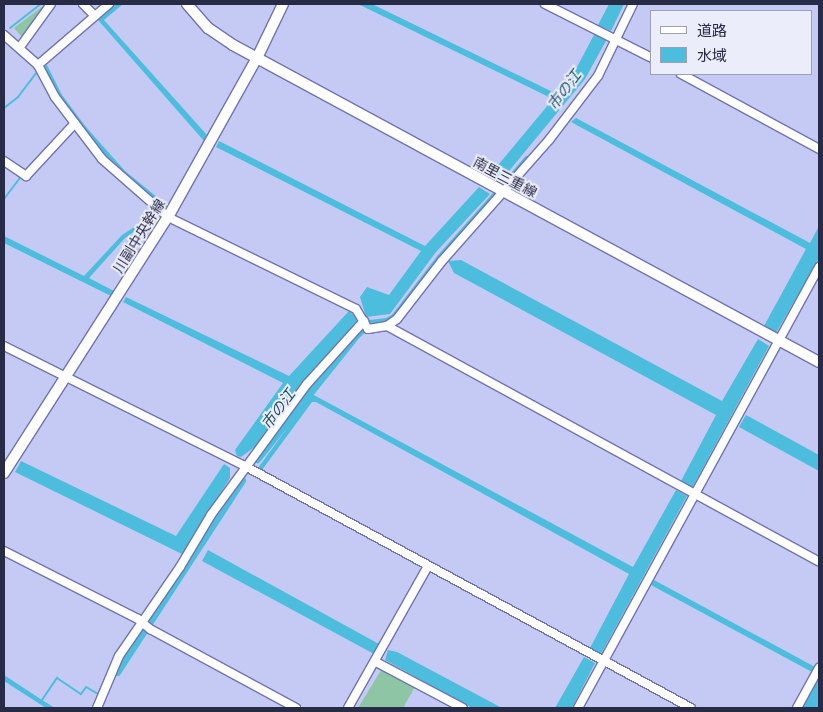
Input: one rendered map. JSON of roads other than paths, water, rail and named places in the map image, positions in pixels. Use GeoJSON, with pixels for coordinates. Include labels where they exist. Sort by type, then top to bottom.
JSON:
{"type":"FeatureCollection","features":[{"type":"Feature","properties":{"kind":"street"},"geometry":{"type":"LineString","coordinates":[[20,46],[51,4]]}},
{"type":"Feature","properties":{"kind":"street"},"geometry":{"type":"LineString","coordinates":[[83,4],[95,16]]}},
{"type":"Feature","properties":{"kind":"street"},"geometry":{"type":"LineString","coordinates":[[41,63],[109,4]]}},
{"type":"Feature","properties":{"kind":"street","name":"南里三重線"},"geometry":{"type":"LineString","coordinates":[[187,4],[208,28],[257,58],[819,362]]}},
{"type":"Feature","properties":{"kind":"street","name":"川副中央幹線"},"geometry":{"type":"LineString","coordinates":[[4,473],[168,217],[257,58],[283,4]]}},
{"type":"Feature","properties":{"kind":"street"},"geometry":{"type":"LineString","coordinates":[[545,4],[650,57]]}},
{"type":"Feature","properties":{"kind":"street"},"geometry":{"type":"LineString","coordinates":[[4,35],[41,63],[55,97],[75,123],[120,176],[168,217],[358,310],[368,329],[387,326],[397,319],[442,261],[504,192],[590,89],[613,37],[633,4]]}},
{"type":"Feature","properties":{"kind":"street"},"geometry":{"type":"LineString","coordinates":[[683,75],[819,149]]}},
{"type":"Feature","properties":{"kind":"street"},"geometry":{"type":"LineString","coordinates":[[4,161],[26,176],[75,123]]}},
{"type":"Feature","properties":{"kind":"street"},"geometry":{"type":"LineString","coordinates":[[578,708],[819,267]]}},
{"type":"Feature","properties":{"kind":"street"},"geometry":{"type":"LineString","coordinates":[[97,708],[119,656],[244,466],[307,384],[364,321]]}},
{"type":"Feature","properties":{"kind":"street"},"geometry":{"type":"LineString","coordinates":[[387,326],[819,562]]}},
{"type":"Feature","properties":{"kind":"street"},"geometry":{"type":"LineString","coordinates":[[4,346],[244,466],[691,708]]}},
{"type":"Feature","properties":{"kind":"street"},"geometry":{"type":"LineString","coordinates":[[4,551],[142,623],[296,708]]}},
{"type":"Feature","properties":{"kind":"street"},"geometry":{"type":"LineString","coordinates":[[348,708],[376,662],[428,566]]}},
{"type":"Feature","properties":{"kind":"street"},"geometry":{"type":"LineString","coordinates":[[376,662],[463,708]]}},
{"type":"Feature","properties":{"kind":"street"},"geometry":{"type":"LineString","coordinates":[[797,708],[819,668]]}},
{"type":"Feature","properties":{"kind":"water"},"geometry":{"type":"Polygon","coordinates":[[[116,4],[123,4],[104,20],[207,135],[204,141],[98,20],[116,4]]]}},
{"type":"Feature","properties":{"kind":"water"},"geometry":{"type":"Polygon","coordinates":[[[358,4],[372,4],[557,94],[577,67],[595,33],[607,39],[585,79],[500,182],[489,176],[553,99],[358,4]]]}},
{"type":"Feature","properties":{"kind":"water"},"geometry":{"type":"Polygon","coordinates":[[[609,4],[624,4],[611,31],[598,25],[609,4]]]}},
{"type":"Feature","properties":{"kind":"water"},"geometry":{"type":"Polygon","coordinates":[[[47,65],[62,95],[86,127],[125,171],[168,206],[165,210],[107,158],[57,95],[42,66],[47,65]]]}},
{"type":"Feature","properties":{"kind":"water"},"geometry":{"type":"Polygon","coordinates":[[[576,118],[810,243],[819,226],[819,258],[776,333],[764,326],[806,249],[571,122],[576,118]]]}},
{"type":"Feature","properties":{"kind":"water"},"geometry":{"type":"Polygon","coordinates":[[[219,141],[425,246],[479,187],[490,194],[436,252],[390,314],[366,317],[360,297],[367,287],[389,295],[421,251],[216,147],[219,141]]]}},
{"type":"Feature","properties":{"kind":"water"},"geometry":{"type":"Polygon","coordinates":[[[156,213],[157,216],[125,238],[89,278],[114,291],[111,296],[4,243],[4,236],[84,276],[122,235],[156,213]]]}},
{"type":"Feature","properties":{"kind":"water"},"geometry":{"type":"Polygon","coordinates":[[[461,260],[722,401],[758,339],[769,346],[692,488],[681,481],[716,415],[454,273],[448,261],[461,260]]]}},
{"type":"Feature","properties":{"kind":"water"},"geometry":{"type":"Polygon","coordinates":[[[126,297],[289,376],[349,311],[358,319],[256,446],[241,457],[237,456],[235,450],[283,383],[123,302],[126,297]]]}},
{"type":"Feature","properties":{"kind":"water"},"geometry":{"type":"Polygon","coordinates":[[[312,394],[633,567],[676,490],[687,496],[601,654],[590,648],[629,574],[316,402],[312,402],[262,470],[258,468],[312,394]]]}},
{"type":"Feature","properties":{"kind":"water"},"geometry":{"type":"Polygon","coordinates":[[[746,415],[819,455],[819,471],[739,427],[746,415]]]}},
{"type":"Feature","properties":{"kind":"water"},"geometry":{"type":"Polygon","coordinates":[[[21,461],[176,536],[224,464],[230,468],[230,478],[182,554],[15,472],[21,461]]]}},
{"type":"Feature","properties":{"kind":"water"},"geometry":{"type":"Polygon","coordinates":[[[208,550],[379,644],[374,654],[202,561],[208,550]]]}},
{"type":"Feature","properties":{"kind":"water"},"geometry":{"type":"Polygon","coordinates":[[[654,580],[815,667],[812,672],[651,585],[654,580]]]}},
{"type":"Feature","properties":{"kind":"water"},"geometry":{"type":"Polygon","coordinates":[[[388,650],[397,652],[502,708],[472,708],[385,660],[388,650]]]}},
{"type":"Feature","properties":{"kind":"water"},"geometry":{"type":"Polygon","coordinates":[[[584,657],[595,663],[572,708],[555,708],[584,657]]]}},
{"type":"Feature","properties":{"kind":"water"},"geometry":{"type":"Polygon","coordinates":[[[4,675],[55,708],[46,708],[4,681],[4,675]]]}},
{"type":"Feature","properties":{"kind":"water"},"geometry":{"type":"Polygon","coordinates":[[[819,675],[819,708],[802,708],[819,675]]]}},
{"type":"Feature","properties":{"kind":"waterway"},"geometry":{"type":"LineString","coordinates":[[10,28],[41,4]]}},
{"type":"Feature","properties":{"kind":"waterway"},"geometry":{"type":"LineString","coordinates":[[4,108],[18,97],[36,73]]}},
{"type":"Feature","properties":{"kind":"waterway"},"geometry":{"type":"LineString","coordinates":[[27,170],[38,157]]}},
{"type":"Feature","properties":{"kind":"waterway","name":"市の江"},"geometry":{"type":"LineString","coordinates":[[506,183],[527,159]]}},
{"type":"Feature","properties":{"kind":"waterway"},"geometry":{"type":"LineString","coordinates":[[4,199],[20,178]]}},
{"type":"Feature","properties":{"kind":"waterway","name":"市の江"},"geometry":{"type":"LineString","coordinates":[[257,459],[357,334],[370,323],[386,321],[394,317],[440,257],[495,195]]}},
{"type":"Feature","properties":{"kind":"waterway","name":"市の江"},"geometry":{"type":"LineString","coordinates":[[117,672],[242,480]]}},
{"type":"Feature","properties":{"kind":"waterway"},"geometry":{"type":"LineString","coordinates":[[42,700],[57,678],[81,694],[86,687],[100,695]]}}]}
